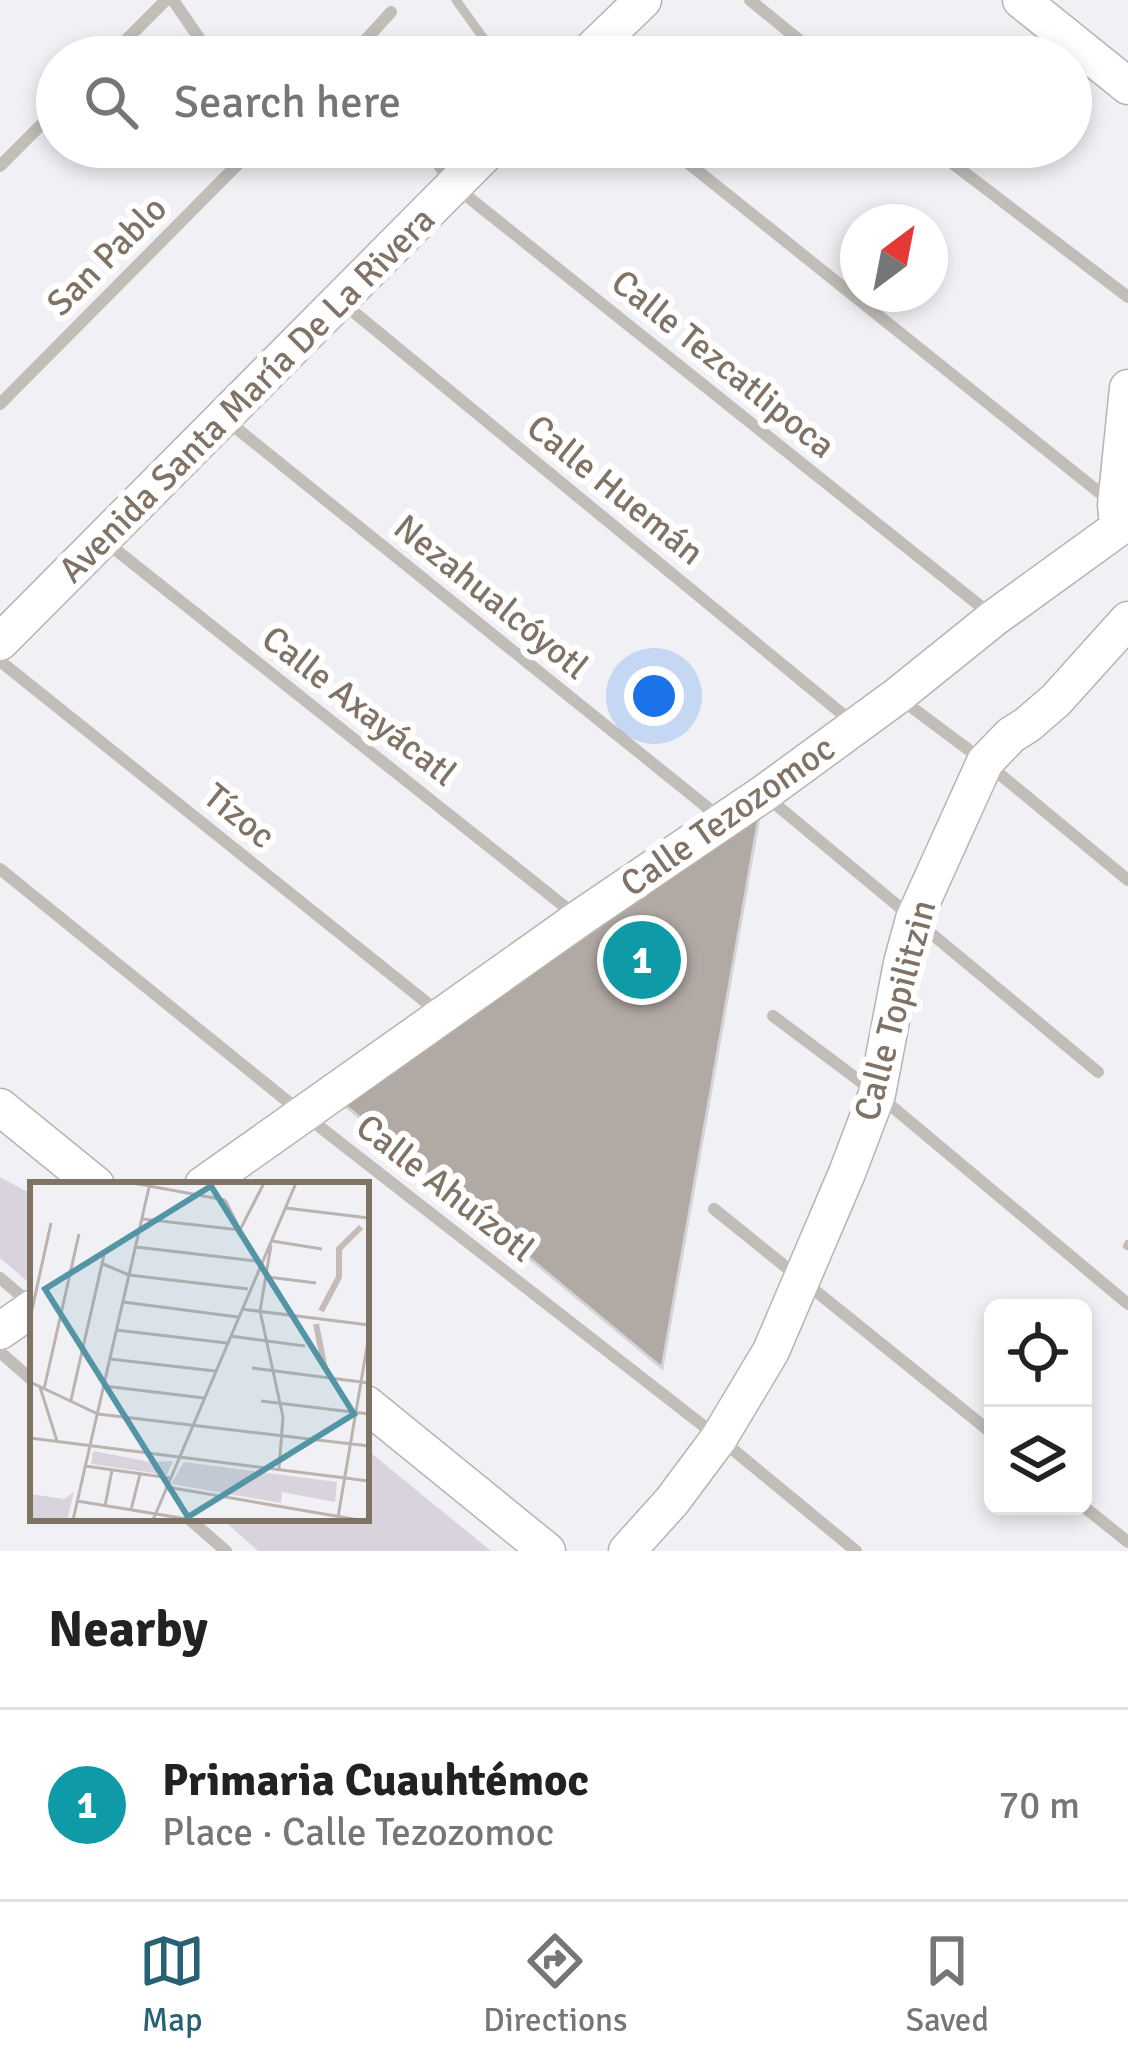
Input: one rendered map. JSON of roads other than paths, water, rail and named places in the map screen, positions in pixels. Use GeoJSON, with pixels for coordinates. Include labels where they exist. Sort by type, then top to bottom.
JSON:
{"type":"FeatureCollection","features":[{"type":"Feature","properties":{"kind":"street"},"geometry":{"type":"LineString","coordinates":[[131,36],[169,0],[196,36]]}},
{"type":"Feature","properties":{"kind":"street"},"geometry":{"type":"LineString","coordinates":[[606,36],[643,0]]}},
{"type":"Feature","properties":{"kind":"street"},"geometry":{"type":"LineString","coordinates":[[750,0],[794,36]]}},
{"type":"Feature","properties":{"kind":"street"},"geometry":{"type":"LineString","coordinates":[[1021,0],[1066,36]]}},
{"type":"Feature","properties":{"kind":"street"},"geometry":{"type":"LineString","coordinates":[[371,36],[391,12]]}},
{"type":"Feature","properties":{"kind":"street"},"geometry":{"type":"LineString","coordinates":[[1092,57],[1128,86]]}},
{"type":"Feature","properties":{"kind":"street"},"geometry":{"type":"LineString","coordinates":[[0,166],[36,130]]}},
{"type":"Feature","properties":{"kind":"street","name":"San Pablo"},"geometry":{"type":"LineString","coordinates":[[0,404],[234,168]]}},
{"type":"Feature","properties":{"kind":"street","name":"Calle Tezcatlipoca"},"geometry":{"type":"LineString","coordinates":[[441,168],[453,185],[994,617]]}},
{"type":"Feature","properties":{"kind":"street","name":"Avenida Santa María De La Rivera"},"geometry":{"type":"LineString","coordinates":[[0,642],[470,168]]}},
{"type":"Feature","properties":{"kind":"street"},"geometry":{"type":"LineString","coordinates":[[694,168],[1121,517]]}},
{"type":"Feature","properties":{"kind":"street"},"geometry":{"type":"LineString","coordinates":[[959,168],[1128,297]]}},
{"type":"Feature","properties":{"kind":"street","name":"Calle Huemán"},"geometry":{"type":"LineString","coordinates":[[338,299],[856,725]]}},
{"type":"Feature","properties":{"kind":"street"},"geometry":{"type":"LineString","coordinates":[[1121,517],[1128,388]]}},
{"type":"Feature","properties":{"kind":"street","name":"Nezahualcóyotl"},"geometry":{"type":"LineString","coordinates":[[222,417],[724,821]]}},
{"type":"Feature","properties":{"kind":"street","name":"Calle Tezozomoc"},"geometry":{"type":"LineString","coordinates":[[207,1182],[763,794],[897,696],[1121,517]]}},
{"type":"Feature","properties":{"kind":"street","name":"Calle Axayácatl"},"geometry":{"type":"LineString","coordinates":[[102,539],[580,918]]}},
{"type":"Feature","properties":{"kind":"street","name":"Calle Topilitzin"},"geometry":{"type":"LineString","coordinates":[[627,1551],[719,1438],[771,1351],[877,1094],[914,919],[985,762],[1056,700],[1128,620]]}},
{"type":"Feature","properties":{"kind":"street","name":"Tízoc"},"geometry":{"type":"LineString","coordinates":[[0,661],[443,1016]]}},
{"type":"Feature","properties":{"kind":"street"},"geometry":{"type":"LineString","coordinates":[[897,696],[1128,880]]}},
{"type":"Feature","properties":{"kind":"street"},"geometry":{"type":"LineString","coordinates":[[763,794],[1098,1072]]}},
{"type":"Feature","properties":{"kind":"street","name":"Calle Ahuízotl"},"geometry":{"type":"LineString","coordinates":[[0,869],[856,1551]]}},
{"type":"Feature","properties":{"kind":"street"},"geometry":{"type":"LineString","coordinates":[[773,1016],[877,1094],[1128,1304]]}},
{"type":"Feature","properties":{"kind":"street"},"geometry":{"type":"LineString","coordinates":[[0,1107],[92,1182]]}},
{"type":"Feature","properties":{"kind":"street"},"geometry":{"type":"LineString","coordinates":[[714,1210],[984,1427]]}},
{"type":"Feature","properties":{"kind":"street"},"geometry":{"type":"LineString","coordinates":[[0,1278],[30,1304]]}},
{"type":"Feature","properties":{"kind":"street"},"geometry":{"type":"LineString","coordinates":[[0,1331],[30,1309]]}},
{"type":"Feature","properties":{"kind":"street"},"geometry":{"type":"LineString","coordinates":[[0,1352],[30,1378]]}},
{"type":"Feature","properties":{"kind":"street"},"geometry":{"type":"LineString","coordinates":[[369,1406],[547,1551]]}},
{"type":"Feature","properties":{"kind":"street"},"geometry":{"type":"LineString","coordinates":[[1092,1513],[1128,1543]]}},
{"type":"Feature","properties":{"kind":"street"},"geometry":{"type":"LineString","coordinates":[[191,1521],[226,1551]]}},
{"type":"Feature","properties":{"kind":"lane"},"geometry":{"type":"LineString","coordinates":[[456,0],[481,36]]}},
{"type":"Feature","properties":{"kind":"place","name":"Primaria Cuauhtémoc"},"geometry":{"type":"Point","coordinates":[642,960]}}]}
